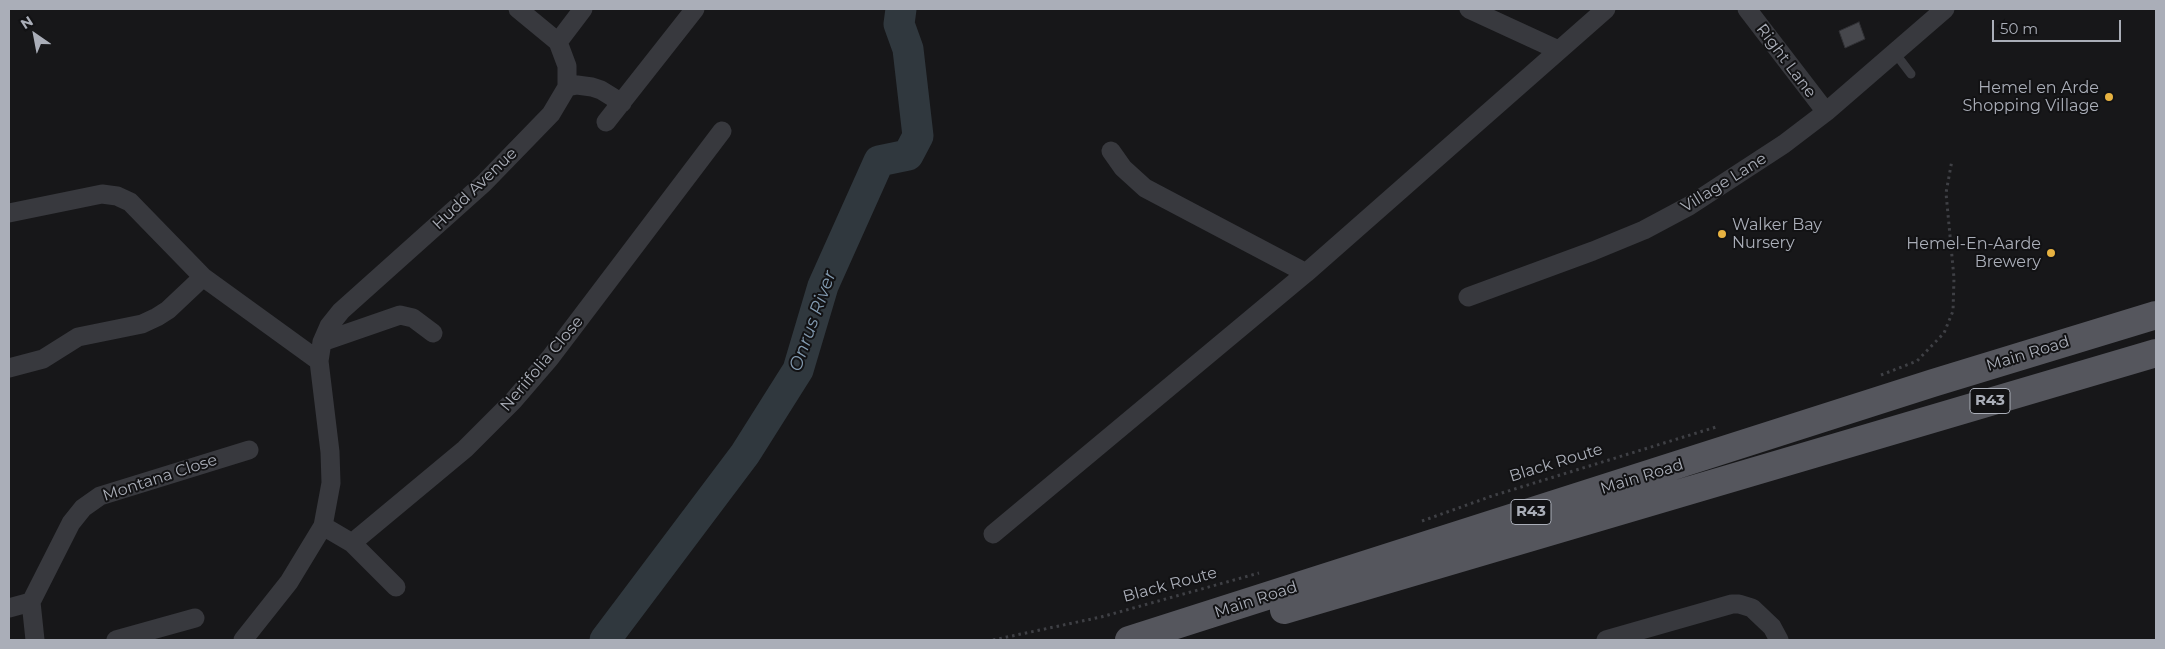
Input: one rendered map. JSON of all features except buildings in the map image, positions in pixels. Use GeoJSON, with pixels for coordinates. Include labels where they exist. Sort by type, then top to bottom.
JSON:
{"type":"FeatureCollection","features":[{"type":"Feature","properties":{"kind":"main road","name":"Main Road"},"geometry":{"type":"LineString","coordinates":[[1129,640],[1933,383],[2156,315]]}},
{"type":"Feature","properties":{"kind":"main road","name":"Main Road"},"geometry":{"type":"LineString","coordinates":[[1182,640],[2156,353]]}},
{"type":"Feature","properties":{"kind":"street"},"geometry":{"type":"LineString","coordinates":[[518,9],[558,42],[567,66],[567,87],[577,85],[592,86],[622,103]]}},
{"type":"Feature","properties":{"kind":"street"},"geometry":{"type":"LineString","coordinates":[[558,42],[583,9]]}},
{"type":"Feature","properties":{"kind":"street"},"geometry":{"type":"LineString","coordinates":[[606,122],[694,9]]}},
{"type":"Feature","properties":{"kind":"street"},"geometry":{"type":"LineString","coordinates":[[1469,9],[1558,50]]}},
{"type":"Feature","properties":{"kind":"street"},"geometry":{"type":"LineString","coordinates":[[993,534],[1306,273],[1606,9]]}},
{"type":"Feature","properties":{"kind":"street","name":"Right Lane"},"geometry":{"type":"LineString","coordinates":[[1747,9],[1826,112]]}},
{"type":"Feature","properties":{"kind":"street","name":"Village Lane"},"geometry":{"type":"LineString","coordinates":[[1468,297],[1593,251],[1644,230],[1689,206],[1784,144],[1826,112],[1945,9]]}},
{"type":"Feature","properties":{"kind":"street","name":"Hudd Avenue"},"geometry":{"type":"LineString","coordinates":[[323,526],[331,483],[330,452],[319,361],[322,342],[329,326],[341,311],[484,183],[531,136],[551,114],[567,87]]}},
{"type":"Feature","properties":{"kind":"street","name":"Neriifolia Close"},"geometry":{"type":"LineString","coordinates":[[352,543],[465,450],[513,401],[550,358],[722,131]]}},
{"type":"Feature","properties":{"kind":"street"},"geometry":{"type":"LineString","coordinates":[[1112,151],[1123,168],[1145,188],[1306,273]]}},
{"type":"Feature","properties":{"kind":"street"},"geometry":{"type":"LineString","coordinates":[[9,213],[102,194],[117,196],[130,202],[203,277],[319,361]]}},
{"type":"Feature","properties":{"kind":"street"},"geometry":{"type":"LineString","coordinates":[[9,368],[43,358],[78,337],[142,324],[157,317],[168,310],[203,277]]}},
{"type":"Feature","properties":{"kind":"street"},"geometry":{"type":"LineString","coordinates":[[322,342],[400,315],[413,318],[433,333]]}},
{"type":"Feature","properties":{"kind":"street","name":"Montana Close"},"geometry":{"type":"LineString","coordinates":[[32,602],[71,523],[83,508],[100,496],[249,450]]}},
{"type":"Feature","properties":{"kind":"street"},"geometry":{"type":"LineString","coordinates":[[243,640],[289,582],[323,526],[352,543],[396,587]]}},
{"type":"Feature","properties":{"kind":"street"},"geometry":{"type":"LineString","coordinates":[[9,608],[32,602],[35,640]]}},
{"type":"Feature","properties":{"kind":"street"},"geometry":{"type":"LineString","coordinates":[[1606,640],[1732,604],[1739,604],[1752,608],[1772,627],[1779,640]]}},
{"type":"Feature","properties":{"kind":"street"},"geometry":{"type":"LineString","coordinates":[[116,640],[195,618]]}},
{"type":"Feature","properties":{"kind":"lane"},"geometry":{"type":"LineString","coordinates":[[1895,53],[1912,74]]}},
{"type":"Feature","properties":{"kind":"path"},"geometry":{"type":"LineString","coordinates":[[1880,375],[1917,361],[1944,333],[1953,311],[1954,278],[1946,193],[1952,160]]}},
{"type":"Feature","properties":{"kind":"path","name":"Black Route"},"geometry":{"type":"LineString","coordinates":[[1415,524],[1492,496],[1721,426]]}},
{"type":"Feature","properties":{"kind":"path","name":"Black Route"},"geometry":{"type":"LineString","coordinates":[[993,640],[1101,617],[1266,571]]}},
{"type":"Feature","properties":{"kind":"waterway","name":"Onrus River"},"geometry":{"type":"LineString","coordinates":[[605,640],[745,454],[798,370],[823,286],[879,161],[908,155],[918,136],[908,49],[899,24],[901,9]]}},
{"type":"Feature","properties":{"kind":"place","name":"Hemel en Arde Shopping Village"},"geometry":{"type":"Point","coordinates":[2109,97]}},
{"type":"Feature","properties":{"kind":"place","name":"Walker Bay Nursery"},"geometry":{"type":"Point","coordinates":[1722,234]}},
{"type":"Feature","properties":{"kind":"place","name":"Hemel-En-Aarde Brewery"},"geometry":{"type":"Point","coordinates":[2051,253]}}]}
